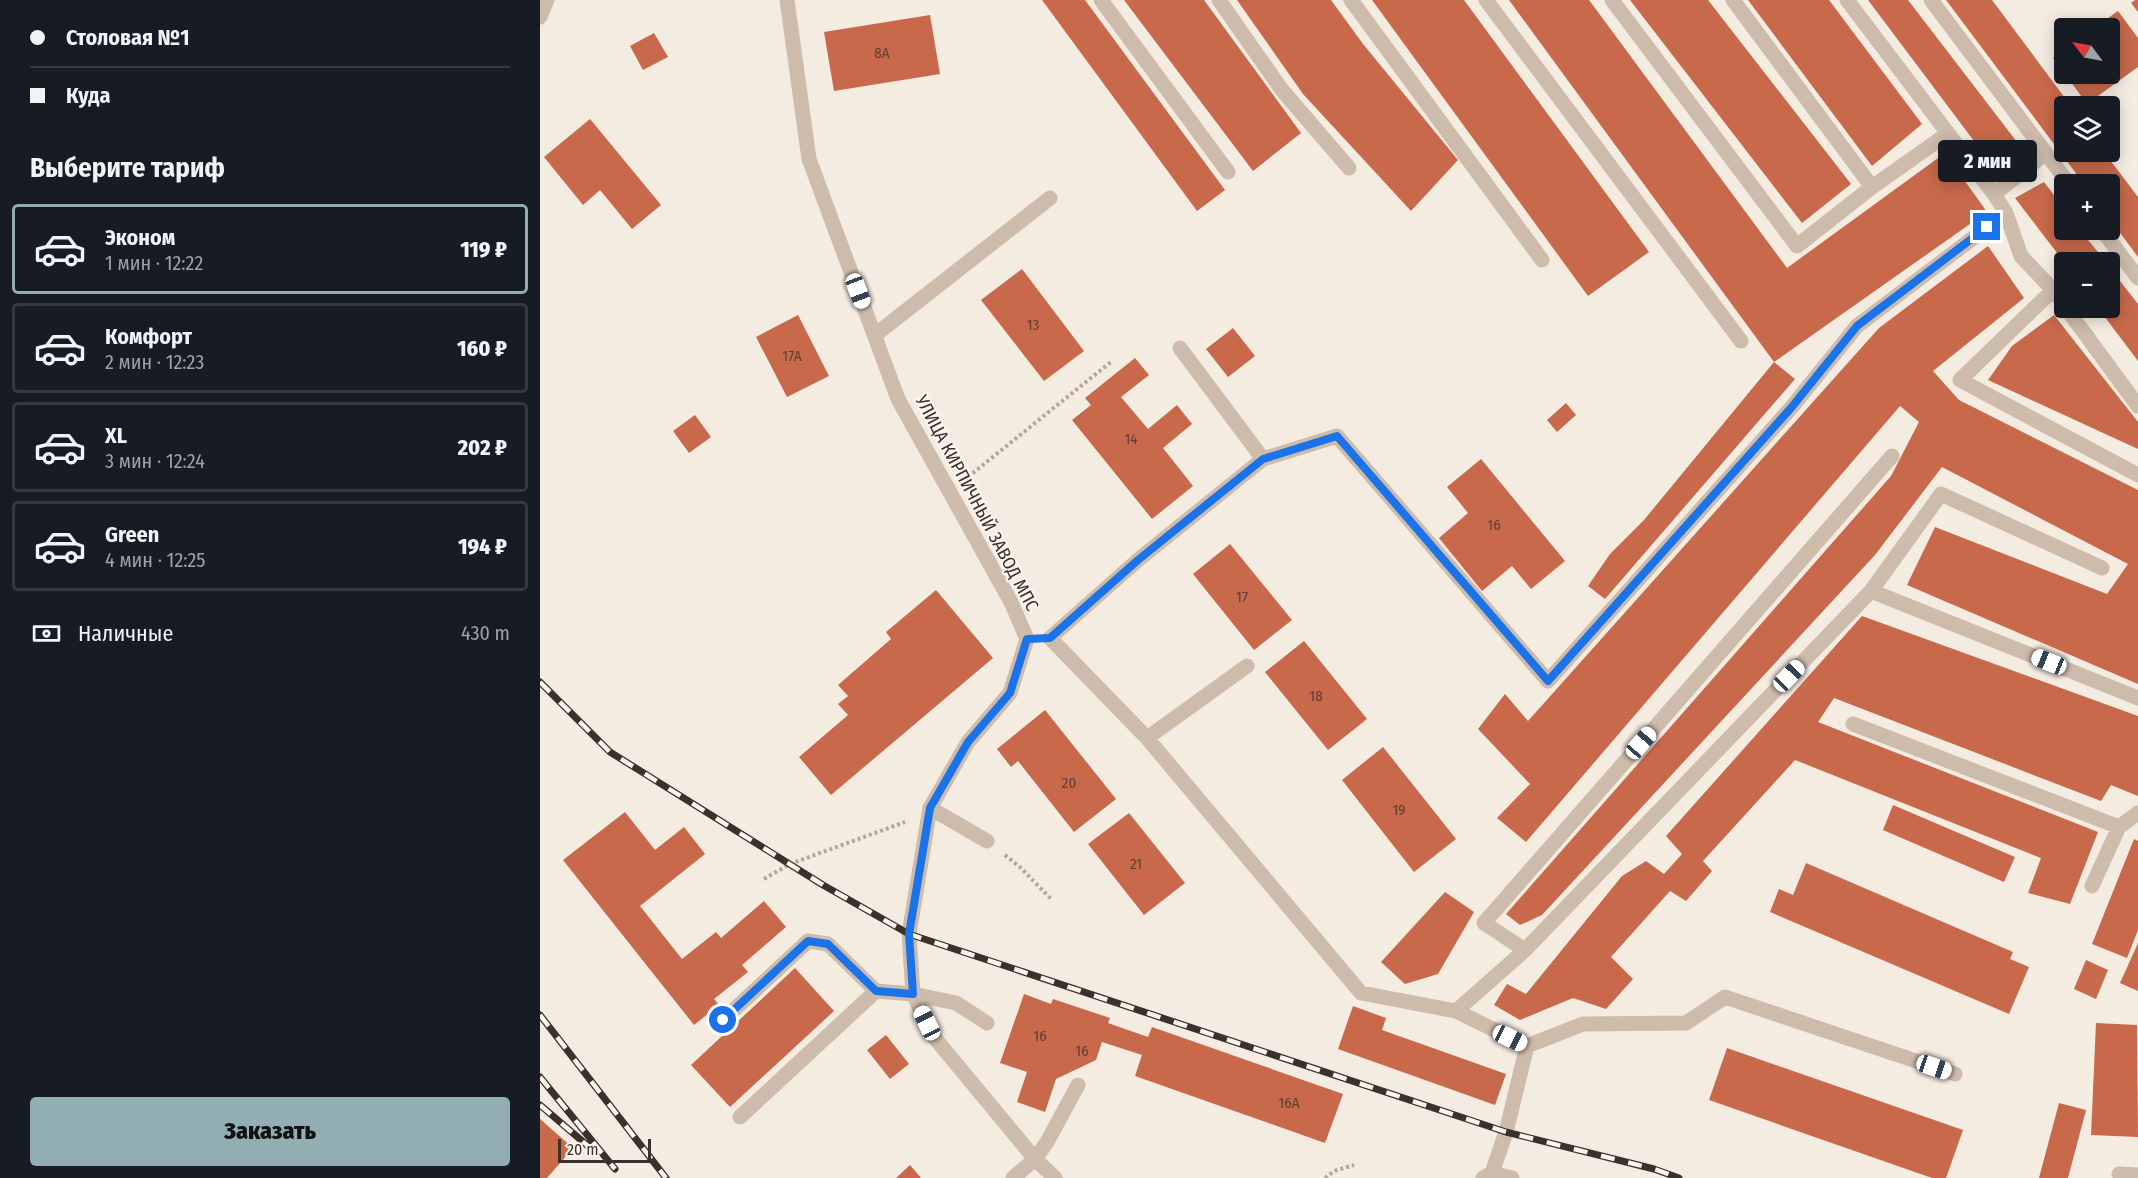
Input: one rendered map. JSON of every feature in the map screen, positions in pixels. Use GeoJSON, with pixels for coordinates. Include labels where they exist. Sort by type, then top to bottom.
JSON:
{"type":"FeatureCollection","features":[{"type":"Feature","properties":{"kind":"street"},"geometry":{"type":"LineString","coordinates":[[540,17],[547,0]]}},
{"type":"Feature","properties":{"kind":"street","name":"УЛИЦА КИРПИЧНЫЙ ЗАВОД МПС"},"geometry":{"type":"LineString","coordinates":[[787,0],[809,159],[898,399],[1011,602],[1027,639],[1010,693],[968,742],[930,808],[909,934],[913,994],[934,1037],[1035,1159],[1055,1178]]}},
{"type":"Feature","properties":{"kind":"street"},"geometry":{"type":"LineString","coordinates":[[1101,0],[1228,172]]}},
{"type":"Feature","properties":{"kind":"street"},"geometry":{"type":"LineString","coordinates":[[1219,0],[1282,90],[1349,168]]}},
{"type":"Feature","properties":{"kind":"street"},"geometry":{"type":"LineString","coordinates":[[1351,0],[1542,260]]}},
{"type":"Feature","properties":{"kind":"street"},"geometry":{"type":"LineString","coordinates":[[1486,0],[1741,341]]}},
{"type":"Feature","properties":{"kind":"street"},"geometry":{"type":"LineString","coordinates":[[1612,0],[1797,246],[1872,187],[1947,134]]}},
{"type":"Feature","properties":{"kind":"street"},"geometry":{"type":"LineString","coordinates":[[1733,0],[1872,187]]}},
{"type":"Feature","properties":{"kind":"street"},"geometry":{"type":"LineString","coordinates":[[1847,0],[1994,194],[2006,213],[2021,256],[2053,290],[1960,380],[2138,475]]}},
{"type":"Feature","properties":{"kind":"street"},"geometry":{"type":"LineString","coordinates":[[1931,0],[2062,174]]}},
{"type":"Feature","properties":{"kind":"street"},"geometry":{"type":"LineString","coordinates":[[1994,194],[2046,153]]}},
{"type":"Feature","properties":{"kind":"street"},"geometry":{"type":"LineString","coordinates":[[875,335],[1050,198]]}},
{"type":"Feature","properties":{"kind":"street"},"geometry":{"type":"LineString","coordinates":[[1027,639],[1050,638],[1138,560],[1263,459],[1337,436],[1548,681],[1791,408],[1857,326],[2006,213]]}},
{"type":"Feature","properties":{"kind":"street"},"geometry":{"type":"LineString","coordinates":[[2110,240],[2138,278]]}},
{"type":"Feature","properties":{"kind":"street"},"geometry":{"type":"LineString","coordinates":[[2074,318],[2138,406]]}},
{"type":"Feature","properties":{"kind":"street"},"geometry":{"type":"LineString","coordinates":[[1180,348],[1263,459]]}},
{"type":"Feature","properties":{"kind":"street"},"geometry":{"type":"LineString","coordinates":[[1525,950],[1484,923],[1892,456]]}},
{"type":"Feature","properties":{"kind":"street"},"geometry":{"type":"LineString","coordinates":[[1456,1011],[1525,950],[1871,591],[1941,494],[2102,568]]}},
{"type":"Feature","properties":{"kind":"street"},"geometry":{"type":"LineString","coordinates":[[1871,591],[2138,698]]}},
{"type":"Feature","properties":{"kind":"street"},"geometry":{"type":"LineString","coordinates":[[1050,638],[1147,738],[1361,993],[1456,1011],[1527,1046],[1583,1024],[1686,1023],[1725,997],[1955,1074]]}},
{"type":"Feature","properties":{"kind":"street"},"geometry":{"type":"LineString","coordinates":[[1147,738],[1247,666]]}},
{"type":"Feature","properties":{"kind":"street"},"geometry":{"type":"LineString","coordinates":[[1853,724],[2119,827]]}},
{"type":"Feature","properties":{"kind":"street"},"geometry":{"type":"LineString","coordinates":[[930,808],[987,841]]}},
{"type":"Feature","properties":{"kind":"street"},"geometry":{"type":"LineString","coordinates":[[2092,886],[2119,827],[2138,813]]}},
{"type":"Feature","properties":{"kind":"street"},"geometry":{"type":"LineString","coordinates":[[723,1020],[808,941],[828,944],[876,991],[913,994],[956,1003],[987,1023]]}},
{"type":"Feature","properties":{"kind":"street"},"geometry":{"type":"LineString","coordinates":[[740,1117],[876,991]]}},
{"type":"Feature","properties":{"kind":"street"},"geometry":{"type":"LineString","coordinates":[[1512,1178],[1487,1176],[1506,1132],[1527,1046]]}},
{"type":"Feature","properties":{"kind":"street"},"geometry":{"type":"LineString","coordinates":[[1013,1178],[1035,1159],[1047,1142],[1078,1085]]}},
{"type":"Feature","properties":{"kind":"street"},"geometry":{"type":"LineString","coordinates":[[2119,1174],[2138,1175]]}},
{"type":"Feature","properties":{"kind":"path"},"geometry":{"type":"LineString","coordinates":[[951,491],[1112,361]]}},
{"type":"Feature","properties":{"kind":"path"},"geometry":{"type":"LineString","coordinates":[[764,879],[790,864],[910,820],[930,808]]}},
{"type":"Feature","properties":{"kind":"path"},"geometry":{"type":"LineString","coordinates":[[987,841],[1021,868],[1052,900]]}},
{"type":"Feature","properties":{"kind":"path"},"geometry":{"type":"LineString","coordinates":[[1325,1178],[1334,1171],[1354,1165]]}},
{"type":"Feature","properties":{"kind":"building"},"geometry":{"type":"Polygon","coordinates":[[[1042,0],[1085,0],[1225,190],[1197,211],[1042,0]]]}},
{"type":"Feature","properties":{"kind":"building"},"geometry":{"type":"Polygon","coordinates":[[[1124,0],[1204,0],[1301,133],[1253,171],[1124,0]]]}},
{"type":"Feature","properties":{"kind":"building"},"geometry":{"type":"Polygon","coordinates":[[[1237,0],[1331,0],[1363,44],[1458,160],[1411,211],[1303,94],[1237,0]]]}},
{"type":"Feature","properties":{"kind":"building"},"geometry":{"type":"Polygon","coordinates":[[[1372,0],[1464,0],[1649,252],[1588,296],[1372,0]]]}},
{"type":"Feature","properties":{"kind":"building"},"geometry":{"type":"Polygon","coordinates":[[[1509,0],[1589,0],[1787,268],[1945,153],[1987,212],[1774,362],[1509,0]]]}},
{"type":"Feature","properties":{"kind":"building"},"geometry":{"type":"Polygon","coordinates":[[[1630,0],[1708,0],[1851,184],[1802,223],[1630,0]]]}},
{"type":"Feature","properties":{"kind":"building"},"geometry":{"type":"Polygon","coordinates":[[[1748,0],[1829,0],[1922,124],[1872,166],[1748,0]]]}},
{"type":"Feature","properties":{"kind":"building"},"geometry":{"type":"Polygon","coordinates":[[[1868,0],[1908,0],[2020,146],[1995,169],[1868,0]]]}},
{"type":"Feature","properties":{"kind":"building"},"geometry":{"type":"Polygon","coordinates":[[[1946,0],[1992,0],[2064,96],[2054,96],[2054,144],[1946,0]]]}},
{"type":"Feature","properties":{"kind":"building"},"geometry":{"type":"Polygon","coordinates":[[[2138,0],[2138,12],[2131,3],[2138,0]]]}},
{"type":"Feature","properties":{"kind":"building"},"geometry":{"type":"Polygon","coordinates":[[[2118,11],[2138,38],[2138,67],[2120,80],[2120,18],[2108,18],[2118,11]]]}},
{"type":"Feature","properties":{"kind":"building"},"geometry":{"type":"Polygon","coordinates":[[[930,15],[940,74],[834,91],[824,32],[930,15]]]}},
{"type":"Feature","properties":{"kind":"building"},"geometry":{"type":"Polygon","coordinates":[[[654,33],[668,57],[643,70],[630,46],[654,33]]]}},
{"type":"Feature","properties":{"kind":"building"},"geometry":{"type":"Polygon","coordinates":[[[2072,84],[2115,84],[2098,96],[2081,96],[2072,84]]]}},
{"type":"Feature","properties":{"kind":"building"},"geometry":{"type":"Polygon","coordinates":[[[590,119],[661,205],[632,229],[600,190],[583,205],[544,157],[590,119]]]}},
{"type":"Feature","properties":{"kind":"building"},"geometry":{"type":"Polygon","coordinates":[[[2068,162],[2112,162],[2138,197],[2138,257],[2120,233],[2120,174],[2076,174],[2068,162]]]}},
{"type":"Feature","properties":{"kind":"building"},"geometry":{"type":"Polygon","coordinates":[[[2044,182],[2054,195],[2054,240],[2088,240],[2098,252],[2056,252],[2015,198],[2044,182]]]}},
{"type":"Feature","properties":{"kind":"building"},"geometry":{"type":"Polygon","coordinates":[[[1988,246],[2024,298],[1933,371],[1959,400],[2138,490],[2138,684],[1907,585],[1935,527],[2107,594],[2128,564],[1942,467],[1875,555],[1542,915],[1520,925],[1506,914],[1891,476],[1919,422],[1900,406],[1526,842],[1497,818],[1530,784],[1478,729],[1505,694],[1528,721],[1879,328],[1988,246]]]}},
{"type":"Feature","properties":{"kind":"building"},"geometry":{"type":"Polygon","coordinates":[[[1022,269],[1084,351],[1044,381],[981,300],[1022,269]]]}},
{"type":"Feature","properties":{"kind":"building"},"geometry":{"type":"Polygon","coordinates":[[[2120,281],[2138,304],[2138,361],[2106,318],[2120,318],[2120,281]]]}},
{"type":"Feature","properties":{"kind":"building"},"geometry":{"type":"Polygon","coordinates":[[[798,315],[829,376],[787,397],[756,337],[798,315]]]}},
{"type":"Feature","properties":{"kind":"building"},"geometry":{"type":"Polygon","coordinates":[[[2054,315],[2054,318],[2056,318],[2138,422],[2138,449],[1988,380],[2012,346],[2054,315]]]}},
{"type":"Feature","properties":{"kind":"building"},"geometry":{"type":"Polygon","coordinates":[[[1233,328],[1255,356],[1228,377],[1206,349],[1233,328]]]}},
{"type":"Feature","properties":{"kind":"building"},"geometry":{"type":"Polygon","coordinates":[[[1135,358],[1149,375],[1121,397],[1148,429],[1177,405],[1192,424],[1163,448],[1193,486],[1152,519],[1072,420],[1091,405],[1085,398],[1135,358]]]}},
{"type":"Feature","properties":{"kind":"building"},"geometry":{"type":"Polygon","coordinates":[[[1774,362],[1795,379],[1605,599],[1588,586],[1610,554],[1644,520],[1774,362]]]}},
{"type":"Feature","properties":{"kind":"building"},"geometry":{"type":"Polygon","coordinates":[[[1566,403],[1576,415],[1557,432],[1547,420],[1566,403]]]}},
{"type":"Feature","properties":{"kind":"building"},"geometry":{"type":"Polygon","coordinates":[[[695,415],[711,437],[689,453],[673,431],[695,415]]]}},
{"type":"Feature","properties":{"kind":"building"},"geometry":{"type":"Polygon","coordinates":[[[1481,459],[1565,561],[1531,589],[1512,566],[1482,591],[1439,538],[1468,513],[1447,487],[1481,459]]]}},
{"type":"Feature","properties":{"kind":"building"},"geometry":{"type":"Polygon","coordinates":[[[1230,544],[1292,620],[1254,650],[1193,574],[1230,544]]]}},
{"type":"Feature","properties":{"kind":"building"},"geometry":{"type":"Polygon","coordinates":[[[936,590],[993,658],[831,795],[799,757],[848,715],[838,704],[848,696],[838,685],[891,639],[886,632],[936,590]]]}},
{"type":"Feature","properties":{"kind":"building"},"geometry":{"type":"Polygon","coordinates":[[[1862,616],[2138,716],[2138,796],[2111,785],[2101,801],[1834,698],[1818,722],[2098,832],[2070,904],[2028,893],[2041,858],[1795,760],[1703,861],[1712,871],[1686,901],[1670,891],[1611,957],[1633,979],[1606,1009],[1573,998],[1520,1020],[1494,1005],[1507,984],[1526,994],[1622,876],[1646,861],[1664,874],[1682,854],[1666,836],[1862,616]]]}},
{"type":"Feature","properties":{"kind":"building"},"geometry":{"type":"Polygon","coordinates":[[[1304,641],[1367,719],[1328,750],[1265,672],[1304,641]]]}},
{"type":"Feature","properties":{"kind":"building"},"geometry":{"type":"Polygon","coordinates":[[[1045,710],[1116,799],[1074,832],[1018,761],[1011,767],[997,749],[1045,710]]]}},
{"type":"Feature","properties":{"kind":"building"},"geometry":{"type":"Polygon","coordinates":[[[1383,747],[1456,839],[1414,872],[1342,780],[1383,747]]]}},
{"type":"Feature","properties":{"kind":"building"},"geometry":{"type":"Polygon","coordinates":[[[1893,805],[2015,857],[2004,882],[1883,830],[1893,805]]]}},
{"type":"Feature","properties":{"kind":"building"},"geometry":{"type":"Polygon","coordinates":[[[625,812],[655,850],[684,827],[705,854],[640,906],[682,959],[716,932],[721,938],[764,901],[786,927],[742,965],[748,972],[714,999],[719,1005],[694,1025],[563,860],[625,812]]]}},
{"type":"Feature","properties":{"kind":"building"},"geometry":{"type":"Polygon","coordinates":[[[1129,813],[1185,883],[1144,915],[1088,844],[1129,813]]]}},
{"type":"Feature","properties":{"kind":"building"},"geometry":{"type":"Polygon","coordinates":[[[2134,839],[2138,841],[2138,930],[2127,958],[2092,944],[2134,839]]]}},
{"type":"Feature","properties":{"kind":"building"},"geometry":{"type":"Polygon","coordinates":[[[1806,863],[2013,952],[2010,959],[2029,967],[2009,1014],[1770,912],[1779,889],[1793,895],[1806,863]]]}},
{"type":"Feature","properties":{"kind":"building"},"geometry":{"type":"Polygon","coordinates":[[[1445,892],[1474,912],[1438,974],[1405,984],[1381,962],[1445,892]]]}},
{"type":"Feature","properties":{"kind":"building"},"geometry":{"type":"Polygon","coordinates":[[[2138,943],[2138,991],[2120,983],[2138,943]]]}},
{"type":"Feature","properties":{"kind":"building"},"geometry":{"type":"Polygon","coordinates":[[[2086,960],[2108,970],[2096,999],[2074,989],[2086,960]]]}},
{"type":"Feature","properties":{"kind":"building"},"geometry":{"type":"Polygon","coordinates":[[[795,968],[834,1011],[730,1107],[691,1065],[795,968]]]}},
{"type":"Feature","properties":{"kind":"building"},"geometry":{"type":"Polygon","coordinates":[[[1024,994],[1051,1004],[1053,999],[1110,1018],[1108,1023],[1148,1037],[1152,1027],[1343,1094],[1325,1143],[1135,1076],[1142,1055],[1102,1042],[1096,1060],[1056,1079],[1045,1112],[1017,1102],[1027,1072],[1000,1063],[1024,994]]]}},
{"type":"Feature","properties":{"kind":"building"},"geometry":{"type":"Polygon","coordinates":[[[1353,1006],[1386,1018],[1382,1030],[1506,1074],[1495,1105],[1338,1049],[1353,1006]]]}},
{"type":"Feature","properties":{"kind":"building"},"geometry":{"type":"Polygon","coordinates":[[[2096,1023],[2137,1025],[2138,1137],[2091,1135],[2096,1023]]]}},
{"type":"Feature","properties":{"kind":"building"},"geometry":{"type":"Polygon","coordinates":[[[886,1035],[909,1064],[890,1079],[867,1050],[886,1035]]]}},
{"type":"Feature","properties":{"kind":"building"},"geometry":{"type":"Polygon","coordinates":[[[1727,1048],[1963,1130],[1946,1178],[1932,1178],[1709,1100],[1727,1048]]]}},
{"type":"Feature","properties":{"kind":"building"},"geometry":{"type":"Polygon","coordinates":[[[2059,1103],[2086,1110],[2068,1178],[2039,1178],[2059,1103]]]}},
{"type":"Feature","properties":{"kind":"building"},"geometry":{"type":"Polygon","coordinates":[[[540,1119],[573,1148],[547,1178],[540,1178],[540,1119]]]}},
{"type":"Feature","properties":{"kind":"building"},"geometry":{"type":"Polygon","coordinates":[[[910,1165],[921,1178],[896,1178],[910,1165]]]}},
{"type":"Feature","properties":{"kind":"railway"},"geometry":{"type":"LineString","coordinates":[[540,682],[610,752],[823,885],[909,934],[1506,1132],[1654,1169],[1679,1178]]}},
{"type":"Feature","properties":{"kind":"railway"},"geometry":{"type":"LineString","coordinates":[[540,1015],[666,1178]]}},
{"type":"Feature","properties":{"kind":"railway"},"geometry":{"type":"LineString","coordinates":[[540,1077],[615,1169]]}},
{"type":"Feature","properties":{"kind":"railway"},"geometry":{"type":"LineString","coordinates":[[540,1105],[588,1146]]}},
{"type":"Feature","properties":{"kind":"route"},"geometry":{"type":"LineString","coordinates":[[723,1020],[808,941],[828,944],[876,991],[913,994],[909,934],[930,808],[968,742],[1010,693],[1027,639],[1050,638],[1138,560],[1263,459],[1337,436],[1548,681],[1791,408],[1857,326],[1987,227]]}}]}
